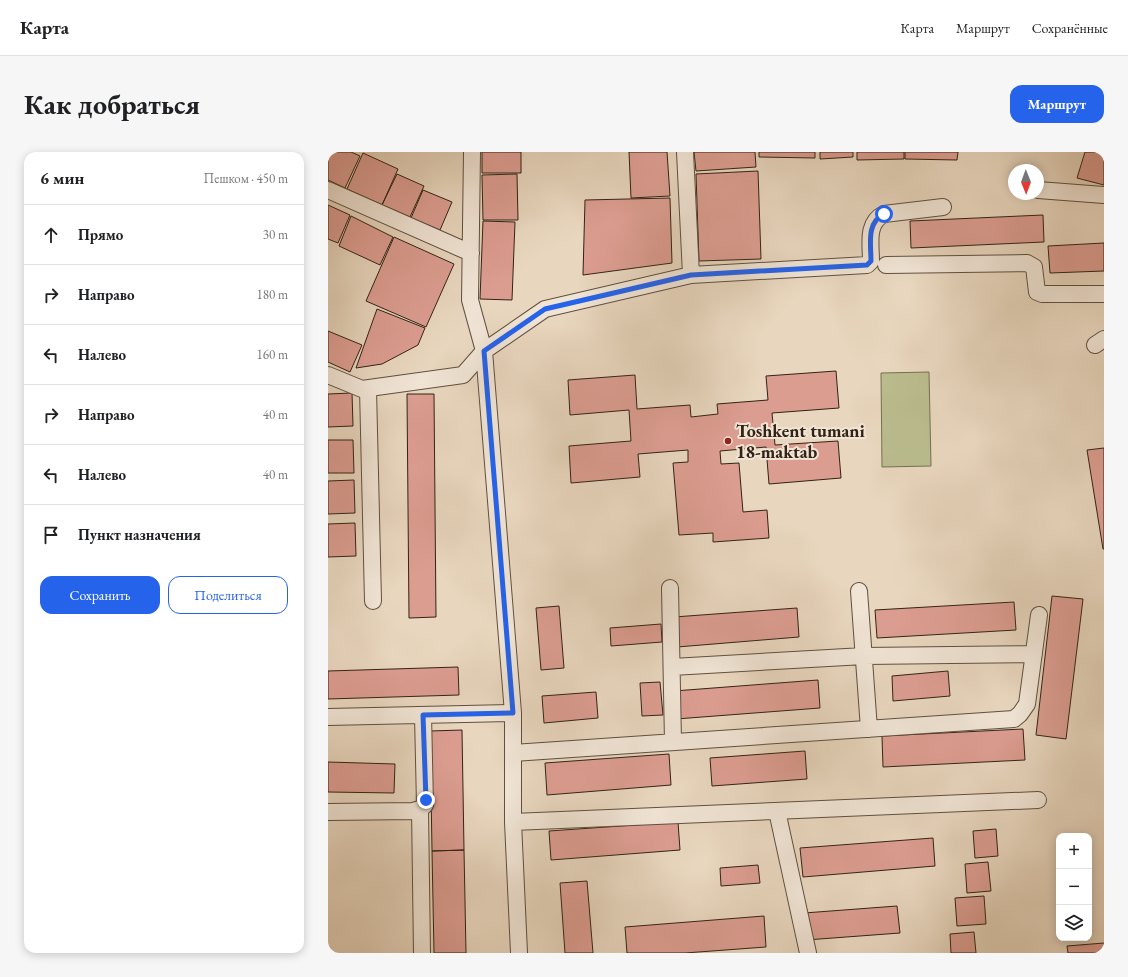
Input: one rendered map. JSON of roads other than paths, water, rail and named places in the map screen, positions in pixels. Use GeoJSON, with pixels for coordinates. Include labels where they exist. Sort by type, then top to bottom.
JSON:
{"type":"FeatureCollection","features":[{"type":"Feature","properties":{"kind":"street"},"geometry":{"type":"LineString","coordinates":[[472,152],[470,300],[484,351],[513,713],[513,822],[519,953]]}},
{"type":"Feature","properties":{"kind":"street"},"geometry":{"type":"LineString","coordinates":[[685,152],[691,275]]}},
{"type":"Feature","properties":{"kind":"street"},"geometry":{"type":"LineString","coordinates":[[328,190],[471,253]]}},
{"type":"Feature","properties":{"kind":"street"},"geometry":{"type":"LineString","coordinates":[[1044,190],[1104,195]]}},
{"type":"Feature","properties":{"kind":"street"},"geometry":{"type":"LineString","coordinates":[[328,375],[362,390],[463,375],[484,351],[545,309],[691,275],[867,265],[871,261],[871,228],[878,217],[884,214],[943,207]]}},
{"type":"Feature","properties":{"kind":"street"},"geometry":{"type":"LineString","coordinates":[[886,264],[1027,263],[1034,267],[1037,292],[1042,294],[1104,294]]}},
{"type":"Feature","properties":{"kind":"street"},"geometry":{"type":"LineString","coordinates":[[368,389],[373,601]]}},
{"type":"Feature","properties":{"kind":"street"},"geometry":{"type":"LineString","coordinates":[[670,588],[673,742]]}},
{"type":"Feature","properties":{"kind":"street"},"geometry":{"type":"LineString","coordinates":[[859,591],[869,729]]}},
{"type":"Feature","properties":{"kind":"street"},"geometry":{"type":"LineString","coordinates":[[513,753],[1014,719],[1020,714],[1027,704],[1039,614]]}},
{"type":"Feature","properties":{"kind":"street"},"geometry":{"type":"LineString","coordinates":[[672,667],[864,656],[1034,654]]}},
{"type":"Feature","properties":{"kind":"street"},"geometry":{"type":"LineString","coordinates":[[328,717],[513,713]]}},
{"type":"Feature","properties":{"kind":"street"},"geometry":{"type":"LineString","coordinates":[[328,812],[413,811],[420,809],[425,804],[423,715]]}},
{"type":"Feature","properties":{"kind":"street"},"geometry":{"type":"LineString","coordinates":[[513,822],[1038,800]]}},
{"type":"Feature","properties":{"kind":"street"},"geometry":{"type":"LineString","coordinates":[[420,809],[422,953]]}},
{"type":"Feature","properties":{"kind":"street"},"geometry":{"type":"LineString","coordinates":[[777,811],[808,953]]}},
{"type":"Feature","properties":{"kind":"place","name":"Toshkent tumani 18-maktab"},"geometry":{"type":"Point","coordinates":[728,441]}}]}
